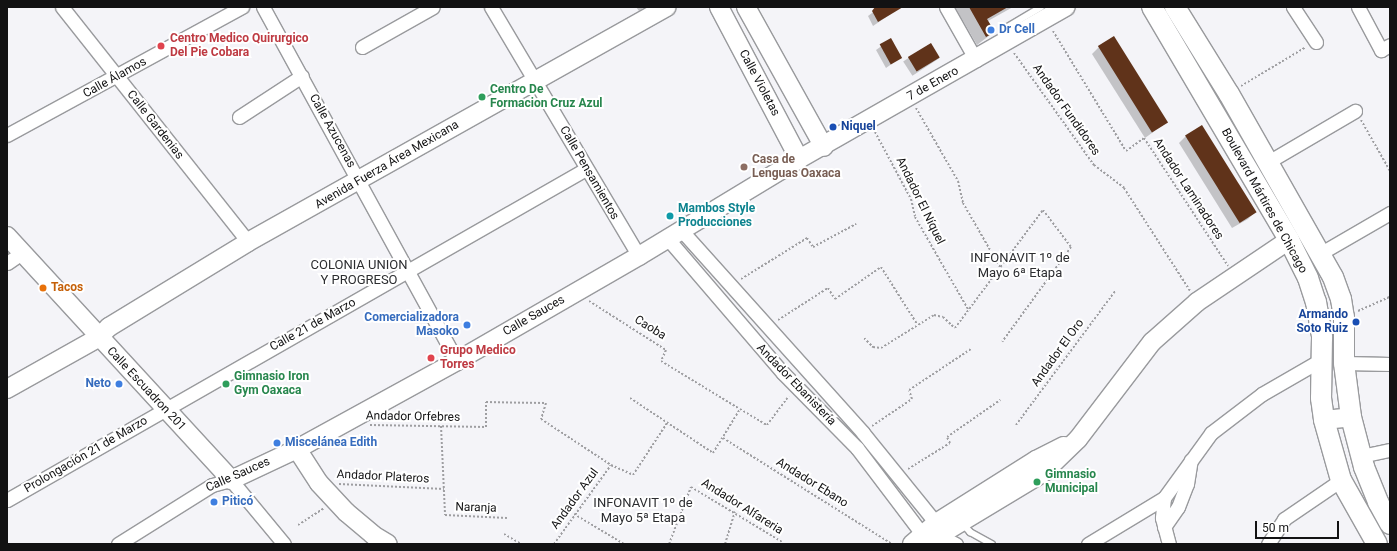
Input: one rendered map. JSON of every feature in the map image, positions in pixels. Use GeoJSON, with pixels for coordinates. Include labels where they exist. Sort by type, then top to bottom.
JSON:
{"type":"FeatureCollection","features":[{"type":"Feature","properties":{"kind":"main road","name":"Boulevard Mártires de Chicago"},"geometry":{"type":"LineString","coordinates":[[1152,7],[1289,240],[1310,286],[1322,337],[1321,360],[1324,420],[1341,480],[1376,544]]}},
{"type":"Feature","properties":{"kind":"main road","name":"Boulevard Mártires de Chicago"},"geometry":{"type":"LineString","coordinates":[[1175,7],[1268,162],[1321,253],[1333,277],[1341,299],[1344,317],[1344,363],[1351,417],[1361,456],[1378,502],[1390,524]]}},
{"type":"Feature","properties":{"kind":"street","name":"Calle Gardenias"},"geometry":{"type":"LineString","coordinates":[[62,7],[248,242]]}},
{"type":"Feature","properties":{"kind":"street","name":"Calle Álamos"},"geometry":{"type":"LineString","coordinates":[[8,133],[117,77],[242,7]]}},
{"type":"Feature","properties":{"kind":"street","name":"Calle Azucenas"},"geometry":{"type":"LineString","coordinates":[[263,7],[410,271],[457,361]]}},
{"type":"Feature","properties":{"kind":"street"},"geometry":{"type":"LineString","coordinates":[[362,47],[433,7]]}},
{"type":"Feature","properties":{"kind":"street","name":"Calle Pensamientos"},"geometry":{"type":"LineString","coordinates":[[491,7],[639,256]]}},
{"type":"Feature","properties":{"kind":"street","name":"Avenida Fuerza Área Mexicana"},"geometry":{"type":"LineString","coordinates":[[7,389],[99,331],[248,242],[360,182],[535,80],[667,7]]}},
{"type":"Feature","properties":{"kind":"street","name":"Calle Violetas"},"geometry":{"type":"LineString","coordinates":[[719,7],[799,159]]}},
{"type":"Feature","properties":{"kind":"street","name":"Calle Violetas"},"geometry":{"type":"LineString","coordinates":[[746,7],[824,146]]}},
{"type":"Feature","properties":{"kind":"street"},"geometry":{"type":"LineString","coordinates":[[946,7],[976,60]]}},
{"type":"Feature","properties":{"kind":"street","name":"7 de Enero"},"geometry":{"type":"LineString","coordinates":[[799,159],[976,60],[1006,41],[1044,13],[1065,7]]}},
{"type":"Feature","properties":{"kind":"street"},"geometry":{"type":"LineString","coordinates":[[1294,7],[1316,42]]}},
{"type":"Feature","properties":{"kind":"street"},"geometry":{"type":"LineString","coordinates":[[1358,7],[1386,47]]}},
{"type":"Feature","properties":{"kind":"street"},"geometry":{"type":"LineString","coordinates":[[239,117],[302,76]]}},
{"type":"Feature","properties":{"kind":"street"},"geometry":{"type":"LineString","coordinates":[[1210,105],[1228,94]]}},
{"type":"Feature","properties":{"kind":"street"},"geometry":{"type":"LineString","coordinates":[[1268,162],[1355,111]]}},
{"type":"Feature","properties":{"kind":"street","name":"Calle Sauces"},"geometry":{"type":"LineString","coordinates":[[118,544],[212,485],[231,480],[297,448],[457,361],[675,235],[799,159]]}},
{"type":"Feature","properties":{"kind":"street","name":"Calle 21 de Marzo"},"geometry":{"type":"LineString","coordinates":[[164,409],[410,271],[586,169]]}},
{"type":"Feature","properties":{"kind":"street"},"geometry":{"type":"LineString","coordinates":[[1321,253],[1390,213]]}},
{"type":"Feature","properties":{"kind":"street","name":"Andador Ebanistería"},"geometry":{"type":"LineString","coordinates":[[675,235],[731,286],[863,433],[897,476],[928,535]]}},
{"type":"Feature","properties":{"kind":"street","name":"Andador Ebanistería"},"geometry":{"type":"LineString","coordinates":[[675,235],[796,387],[857,448],[928,535],[956,544]]}},
{"type":"Feature","properties":{"kind":"street","name":"Calle Escuadron 201"},"geometry":{"type":"LineString","coordinates":[[7,236],[99,331],[164,409],[231,480],[284,544]]}},
{"type":"Feature","properties":{"kind":"street"},"geometry":{"type":"LineString","coordinates":[[928,535],[958,516],[1036,460],[1078,440],[1152,342],[1197,302],[1289,240]]}},
{"type":"Feature","properties":{"kind":"street"},"geometry":{"type":"LineString","coordinates":[[7,263],[22,253]]}},
{"type":"Feature","properties":{"kind":"street"},"geometry":{"type":"LineString","coordinates":[[1310,286],[1333,277]]}},
{"type":"Feature","properties":{"kind":"street","name":"Avenida Fuerza Área Mexicana"},"geometry":{"type":"LineString","coordinates":[[7,374],[99,331]]}},
{"type":"Feature","properties":{"kind":"street"},"geometry":{"type":"LineString","coordinates":[[1088,544],[1164,498],[1191,457],[1211,433],[1262,394],[1321,360]]}},
{"type":"Feature","properties":{"kind":"street"},"geometry":{"type":"LineString","coordinates":[[1344,363],[1390,364]]}},
{"type":"Feature","properties":{"kind":"street","name":"Prolongación 21 de Marzo"},"geometry":{"type":"LineString","coordinates":[[7,500],[164,409]]}},
{"type":"Feature","properties":{"kind":"street"},"geometry":{"type":"LineString","coordinates":[[1324,420],[1351,417]]}},
{"type":"Feature","properties":{"kind":"street"},"geometry":{"type":"LineString","coordinates":[[297,448],[319,483],[335,500],[372,535],[388,544]]}},
{"type":"Feature","properties":{"kind":"street"},"geometry":{"type":"LineString","coordinates":[[1361,456],[1390,450]]}},
{"type":"Feature","properties":{"kind":"street"},"geometry":{"type":"LineString","coordinates":[[1164,527],[1178,507],[1188,484],[1191,457]]}},
{"type":"Feature","properties":{"kind":"street"},"geometry":{"type":"LineString","coordinates":[[1268,544],[1284,518],[1341,480]]}},
{"type":"Feature","properties":{"kind":"street"},"geometry":{"type":"LineString","coordinates":[[1164,498],[1164,527],[1170,544]]}},
{"type":"Feature","properties":{"kind":"lane"},"geometry":{"type":"LineString","coordinates":[[958,516],[970,532],[992,544]]}},
{"type":"Feature","properties":{"kind":"path","name":"Andador Laminadores"},"geometry":{"type":"LineString","coordinates":[[1044,13],[1126,151],[1144,138],[1235,277]]}},
{"type":"Feature","properties":{"kind":"path","name":"Andador Fundidores"},"geometry":{"type":"LineString","coordinates":[[1006,41],[1094,166],[1124,188],[1197,302]]}},
{"type":"Feature","properties":{"kind":"path"},"geometry":{"type":"LineString","coordinates":[[1228,94],[1316,42]]}},
{"type":"Feature","properties":{"kind":"path"},"geometry":{"type":"LineString","coordinates":[[910,98],[958,181],[962,203],[1000,267]]}},
{"type":"Feature","properties":{"kind":"path"},"geometry":{"type":"LineString","coordinates":[[1355,111],[1390,171]]}},
{"type":"Feature","properties":{"kind":"path","name":"Andador El Níquel"},"geometry":{"type":"LineString","coordinates":[[868,120],[911,199],[915,217],[969,311]]}},
{"type":"Feature","properties":{"kind":"path"},"geometry":{"type":"LineString","coordinates":[[864,338],[873,347],[881,348],[917,324],[934,315],[943,317],[955,328],[1043,210],[1071,247],[1002,342]]}},
{"type":"Feature","properties":{"kind":"path"},"geometry":{"type":"LineString","coordinates":[[731,286],[806,238],[813,247],[856,224]]}},
{"type":"Feature","properties":{"kind":"path"},"geometry":{"type":"LineString","coordinates":[[767,327],[828,288],[835,299],[881,267],[917,324]]}},
{"type":"Feature","properties":{"kind":"path","name":"Andador El Oro"},"geometry":{"type":"LineString","coordinates":[[1016,425],[1114,291]]}},
{"type":"Feature","properties":{"kind":"path","name":"Caoba"},"geometry":{"type":"LineString","coordinates":[[575,292],[666,350],[661,361],[740,409]]}},
{"type":"Feature","properties":{"kind":"path"},"geometry":{"type":"LineString","coordinates":[[1344,317],[1390,297]]}},
{"type":"Feature","properties":{"kind":"path"},"geometry":{"type":"LineString","coordinates":[[863,433],[912,399],[909,390],[970,350]]}},
{"type":"Feature","properties":{"kind":"path"},"geometry":{"type":"LineString","coordinates":[[630,398],[713,453],[740,409],[768,425],[796,387]]}},
{"type":"Feature","properties":{"kind":"path"},"geometry":{"type":"LineString","coordinates":[[897,476],[950,443],[947,437],[1000,400]]}},
{"type":"Feature","properties":{"kind":"path","name":"Andador Orfebres"},"geometry":{"type":"LineString","coordinates":[[363,425],[486,427],[486,402],[546,403],[541,419],[611,465]]}},
{"type":"Feature","properties":{"kind":"path"},"geometry":{"type":"LineString","coordinates":[[611,465],[633,475],[667,423]]}},
{"type":"Feature","properties":{"kind":"path"},"geometry":{"type":"LineString","coordinates":[[441,426],[444,489]]}},
{"type":"Feature","properties":{"kind":"path","name":"Andador Ebano"},"geometry":{"type":"LineString","coordinates":[[723,438],[892,544]]}},
{"type":"Feature","properties":{"kind":"path","name":"Andador Azul"},"geometry":{"type":"LineString","coordinates":[[554,544],[574,514],[611,465]]}},
{"type":"Feature","properties":{"kind":"path","name":"Andador Plateros"},"geometry":{"type":"LineString","coordinates":[[319,483],[444,489],[445,515]]}},
{"type":"Feature","properties":{"kind":"path","name":"Andador Alfareria"},"geometry":{"type":"LineString","coordinates":[[669,544],[691,487],[735,512],[782,542]]}},
{"type":"Feature","properties":{"kind":"path"},"geometry":{"type":"LineString","coordinates":[[298,525],[335,500]]}},
{"type":"Feature","properties":{"kind":"path"},"geometry":{"type":"LineString","coordinates":[[725,544],[735,512]]}},
{"type":"Feature","properties":{"kind":"path"},"geometry":{"type":"LineString","coordinates":[[574,514],[624,544]]}},
{"type":"Feature","properties":{"kind":"path","name":"Naranja"},"geometry":{"type":"LineString","coordinates":[[445,515],[507,518]]}},
{"type":"Feature","properties":{"kind":"path"},"geometry":{"type":"LineString","coordinates":[[504,534],[521,544]]}},
{"type":"Feature","properties":{"kind":"building"},"geometry":{"type":"Polygon","coordinates":[[[875,7],[903,7],[878,22],[872,11],[875,7]]]}},
{"type":"Feature","properties":{"kind":"building"},"geometry":{"type":"Polygon","coordinates":[[[969,7],[1008,7],[987,19],[995,32],[986,37],[969,7]]]}},
{"type":"Feature","properties":{"kind":"building"},"geometry":{"type":"Polygon","coordinates":[[[1114,36],[1168,123],[1152,133],[1098,46],[1114,36]]]}},
{"type":"Feature","properties":{"kind":"building"},"geometry":{"type":"Polygon","coordinates":[[[891,38],[902,58],[891,64],[880,44],[891,38]]]}},
{"type":"Feature","properties":{"kind":"building"},"geometry":{"type":"Polygon","coordinates":[[[931,43],[940,58],[917,71],[908,57],[931,43]]]}},
{"type":"Feature","properties":{"kind":"building"},"geometry":{"type":"Polygon","coordinates":[[[1202,125],[1257,212],[1240,223],[1185,136],[1202,125]]]}},
{"type":"Feature","properties":{"kind":"place","name":"Dr Cell"},"geometry":{"type":"Point","coordinates":[991,30]}},
{"type":"Feature","properties":{"kind":"place","name":"Centro Medico Quirurgico Del Pie Cobara"},"geometry":{"type":"Point","coordinates":[161,46]}},
{"type":"Feature","properties":{"kind":"place","name":"Centro De Formacion Cruz Azul"},"geometry":{"type":"Point","coordinates":[482,97]}},
{"type":"Feature","properties":{"kind":"place","name":"Niquel"},"geometry":{"type":"Point","coordinates":[833,127]}},
{"type":"Feature","properties":{"kind":"place","name":"Casa de Lenguas Oaxaca"},"geometry":{"type":"Point","coordinates":[744,167]}},
{"type":"Feature","properties":{"kind":"place","name":"Mambos Style Producciones"},"geometry":{"type":"Point","coordinates":[670,216]}},
{"type":"Feature","properties":{"kind":"place","name":"Tacos"},"geometry":{"type":"Point","coordinates":[43,288]}},
{"type":"Feature","properties":{"kind":"place","name":"Armando Soto Ruiz"},"geometry":{"type":"Point","coordinates":[1356,322]}},
{"type":"Feature","properties":{"kind":"place","name":"Comercializadora Masoko"},"geometry":{"type":"Point","coordinates":[467,325]}},
{"type":"Feature","properties":{"kind":"place","name":"Grupo Medico Torres"},"geometry":{"type":"Point","coordinates":[431,358]}},
{"type":"Feature","properties":{"kind":"place","name":"Neto"},"geometry":{"type":"Point","coordinates":[119,384]}},
{"type":"Feature","properties":{"kind":"place","name":"Gimnasio Iron Gym Oaxaca"},"geometry":{"type":"Point","coordinates":[226,384]}},
{"type":"Feature","properties":{"kind":"place","name":"Miscelánea Edith"},"geometry":{"type":"Point","coordinates":[277,443]}},
{"type":"Feature","properties":{"kind":"place","name":"Gimnasio Municipal"},"geometry":{"type":"Point","coordinates":[1037,482]}},
{"type":"Feature","properties":{"kind":"place","name":"Piticó"},"geometry":{"type":"Point","coordinates":[214,502]}},
{"type":"Feature","properties":{"kind":"district","name":"INFONAVIT 1º de Mayo 6ª Etapa"},"geometry":{"type":"Point","coordinates":[1020,266]}},
{"type":"Feature","properties":{"kind":"district","name":"COLONIA UNION Y PROGRESO"},"geometry":{"type":"Point","coordinates":[359,274]}},
{"type":"Feature","properties":{"kind":"district","name":"INFONAVIT 1º de Mayo 5ª Etapa"},"geometry":{"type":"Point","coordinates":[643,512]}}]}
